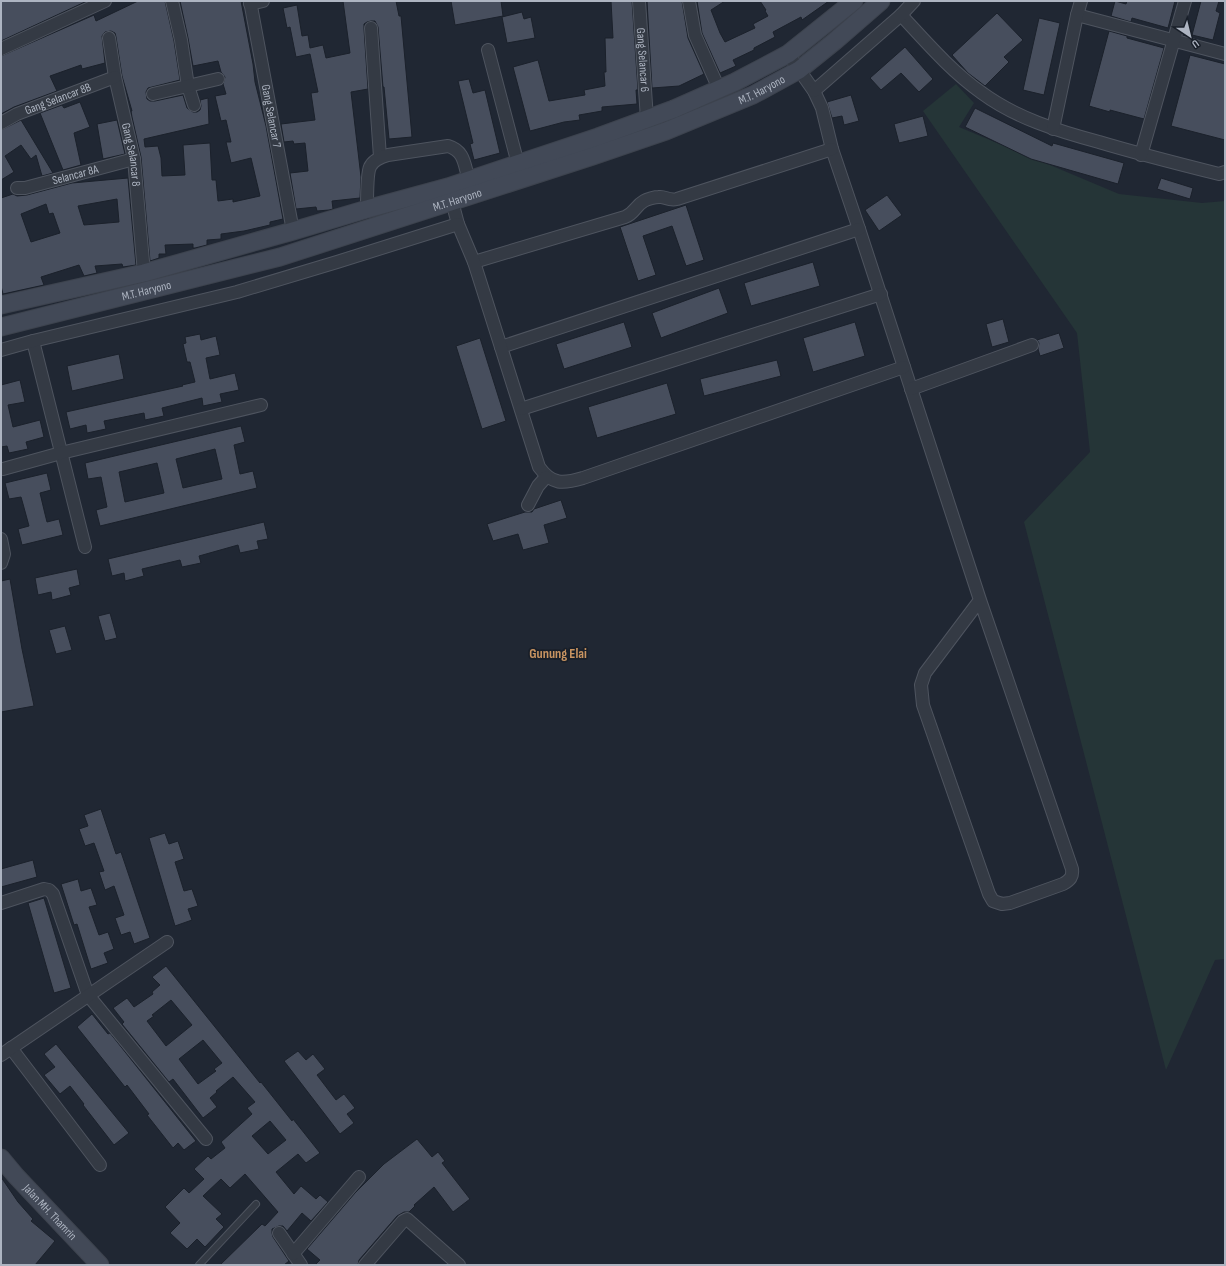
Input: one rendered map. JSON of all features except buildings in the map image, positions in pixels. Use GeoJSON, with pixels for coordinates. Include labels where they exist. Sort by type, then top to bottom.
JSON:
{"type":"FeatureCollection","features":[{"type":"Feature","properties":{"kind":"main road","name":"M.T. Haryono"},"geometry":{"type":"LineString","coordinates":[[1,306],[144,273],[367,209],[450,195],[469,180],[647,119],[719,89],[788,54],[854,1]]}},
{"type":"Feature","properties":{"kind":"main road","name":"M.T. Haryono"},"geometry":{"type":"LineString","coordinates":[[1,327],[280,257],[450,195],[593,156],[666,131],[753,95],[799,70],[881,1]]}},
{"type":"Feature","properties":{"kind":"main road","name":"Jalan MH. Thamrin"},"geometry":{"type":"LineString","coordinates":[[1,1158],[95,1263]]}},
{"type":"Feature","properties":{"kind":"street"},"geometry":{"type":"LineString","coordinates":[[1,49],[105,1]]}},
{"type":"Feature","properties":{"kind":"street"},"geometry":{"type":"LineString","coordinates":[[172,1],[181,40],[188,86],[194,106]]}},
{"type":"Feature","properties":{"kind":"street"},"geometry":{"type":"LineString","coordinates":[[250,2],[263,1]]}},
{"type":"Feature","properties":{"kind":"street","name":"Gang Selancar 6"},"geometry":{"type":"LineString","coordinates":[[639,1],[647,119]]}},
{"type":"Feature","properties":{"kind":"street"},"geometry":{"type":"LineString","coordinates":[[689,1],[695,35],[719,89]]}},
{"type":"Feature","properties":{"kind":"street"},"geometry":{"type":"LineString","coordinates":[[814,91],[901,15],[914,1]]}},
{"type":"Feature","properties":{"kind":"street"},"geometry":{"type":"LineString","coordinates":[[1053,129],[1081,1]]}},
{"type":"Feature","properties":{"kind":"street"},"geometry":{"type":"LineString","coordinates":[[1141,154],[1185,1]]}},
{"type":"Feature","properties":{"kind":"street","name":"Gang Selancar 7"},"geometry":{"type":"LineString","coordinates":[[250,2],[293,231]]}},
{"type":"Feature","properties":{"kind":"street"},"geometry":{"type":"LineString","coordinates":[[901,15],[951,68],[982,94],[996,103],[1031,120],[1053,129],[1141,154],[1219,174],[1225,172]]}},
{"type":"Feature","properties":{"kind":"street"},"geometry":{"type":"LineString","coordinates":[[1077,15],[1225,54]]}},
{"type":"Feature","properties":{"kind":"street"},"geometry":{"type":"LineString","coordinates":[[371,28],[380,157]]}},
{"type":"Feature","properties":{"kind":"street","name":"Gang Selancar 8"},"geometry":{"type":"LineString","coordinates":[[109,38],[115,77],[134,160],[144,273]]}},
{"type":"Feature","properties":{"kind":"street"},"geometry":{"type":"LineString","coordinates":[[488,50],[518,164]]}},
{"type":"Feature","properties":{"kind":"street"},"geometry":{"type":"LineString","coordinates":[[788,54],[814,91],[822,108],[832,149],[860,229],[980,600],[1073,874],[1070,881],[1010,904],[1002,904],[993,901],[989,894],[923,705],[920,685],[925,673],[980,600]]}},
{"type":"Feature","properties":{"kind":"street","name":"Gang Selancar 8B"},"geometry":{"type":"LineString","coordinates":[[1,123],[17,114],[115,77]]}},
{"type":"Feature","properties":{"kind":"street"},"geometry":{"type":"LineString","coordinates":[[153,94],[218,79]]}},
{"type":"Feature","properties":{"kind":"street"},"geometry":{"type":"LineString","coordinates":[[367,209],[370,167],[374,161],[380,157],[448,146],[456,149],[461,154],[469,180]]}},
{"type":"Feature","properties":{"kind":"street"},"geometry":{"type":"LineString","coordinates":[[474,262],[625,217],[630,215],[638,205],[644,201],[660,196],[671,200],[677,199],[832,149]]}},
{"type":"Feature","properties":{"kind":"street","name":"Selancar 8A"},"geometry":{"type":"LineString","coordinates":[[17,188],[25,188],[134,160]]}},
{"type":"Feature","properties":{"kind":"street"},"geometry":{"type":"LineString","coordinates":[[450,195],[458,224],[474,262],[539,467],[546,477],[557,481],[568,482],[583,478],[904,367]]}},
{"type":"Feature","properties":{"kind":"street"},"geometry":{"type":"LineString","coordinates":[[1,350],[237,292],[458,224]]}},
{"type":"Feature","properties":{"kind":"street"},"geometry":{"type":"LineString","coordinates":[[501,347],[860,229]]}},
{"type":"Feature","properties":{"kind":"street"},"geometry":{"type":"LineString","coordinates":[[521,409],[881,294]]}},
{"type":"Feature","properties":{"kind":"street"},"geometry":{"type":"LineString","coordinates":[[33,341],[85,547]]}},
{"type":"Feature","properties":{"kind":"street"},"geometry":{"type":"LineString","coordinates":[[911,389],[1032,345]]}},
{"type":"Feature","properties":{"kind":"street"},"geometry":{"type":"LineString","coordinates":[[4,469],[61,453],[261,405]]}},
{"type":"Feature","properties":{"kind":"street"},"geometry":{"type":"LineString","coordinates":[[528,505],[538,486],[546,477]]}},
{"type":"Feature","properties":{"kind":"street"},"geometry":{"type":"LineString","coordinates":[[1,539],[4,554],[1,563]]}},
{"type":"Feature","properties":{"kind":"street"},"geometry":{"type":"LineString","coordinates":[[1,903],[44,889],[49,890],[53,894],[88,995],[206,1139]]}},
{"type":"Feature","properties":{"kind":"street"},"geometry":{"type":"LineString","coordinates":[[100,1165],[6,1051],[167,942]]}},
{"type":"Feature","properties":{"kind":"street"},"geometry":{"type":"LineString","coordinates":[[279,1233],[296,1261],[359,1177]]}},
{"type":"Feature","properties":{"kind":"street"},"geometry":{"type":"LineString","coordinates":[[364,1265],[403,1221],[407,1219],[459,1265]]}},
{"type":"Feature","properties":{"kind":"lane"},"geometry":{"type":"LineString","coordinates":[[199,1265],[256,1204]]}},
{"type":"Feature","properties":{"kind":"shaded area"},"geometry":{"type":"Polygon","coordinates":[[[956,84],[974,103],[959,127],[1119,194],[1202,203],[1225,201],[1225,959],[1215,960],[1166,1070],[1024,522],[1090,452],[1077,333],[923,111],[956,84]]]}},
{"type":"Feature","properties":{"kind":"district","name":"Gunung Elai"},"geometry":{"type":"Point","coordinates":[558,653]}}]}
